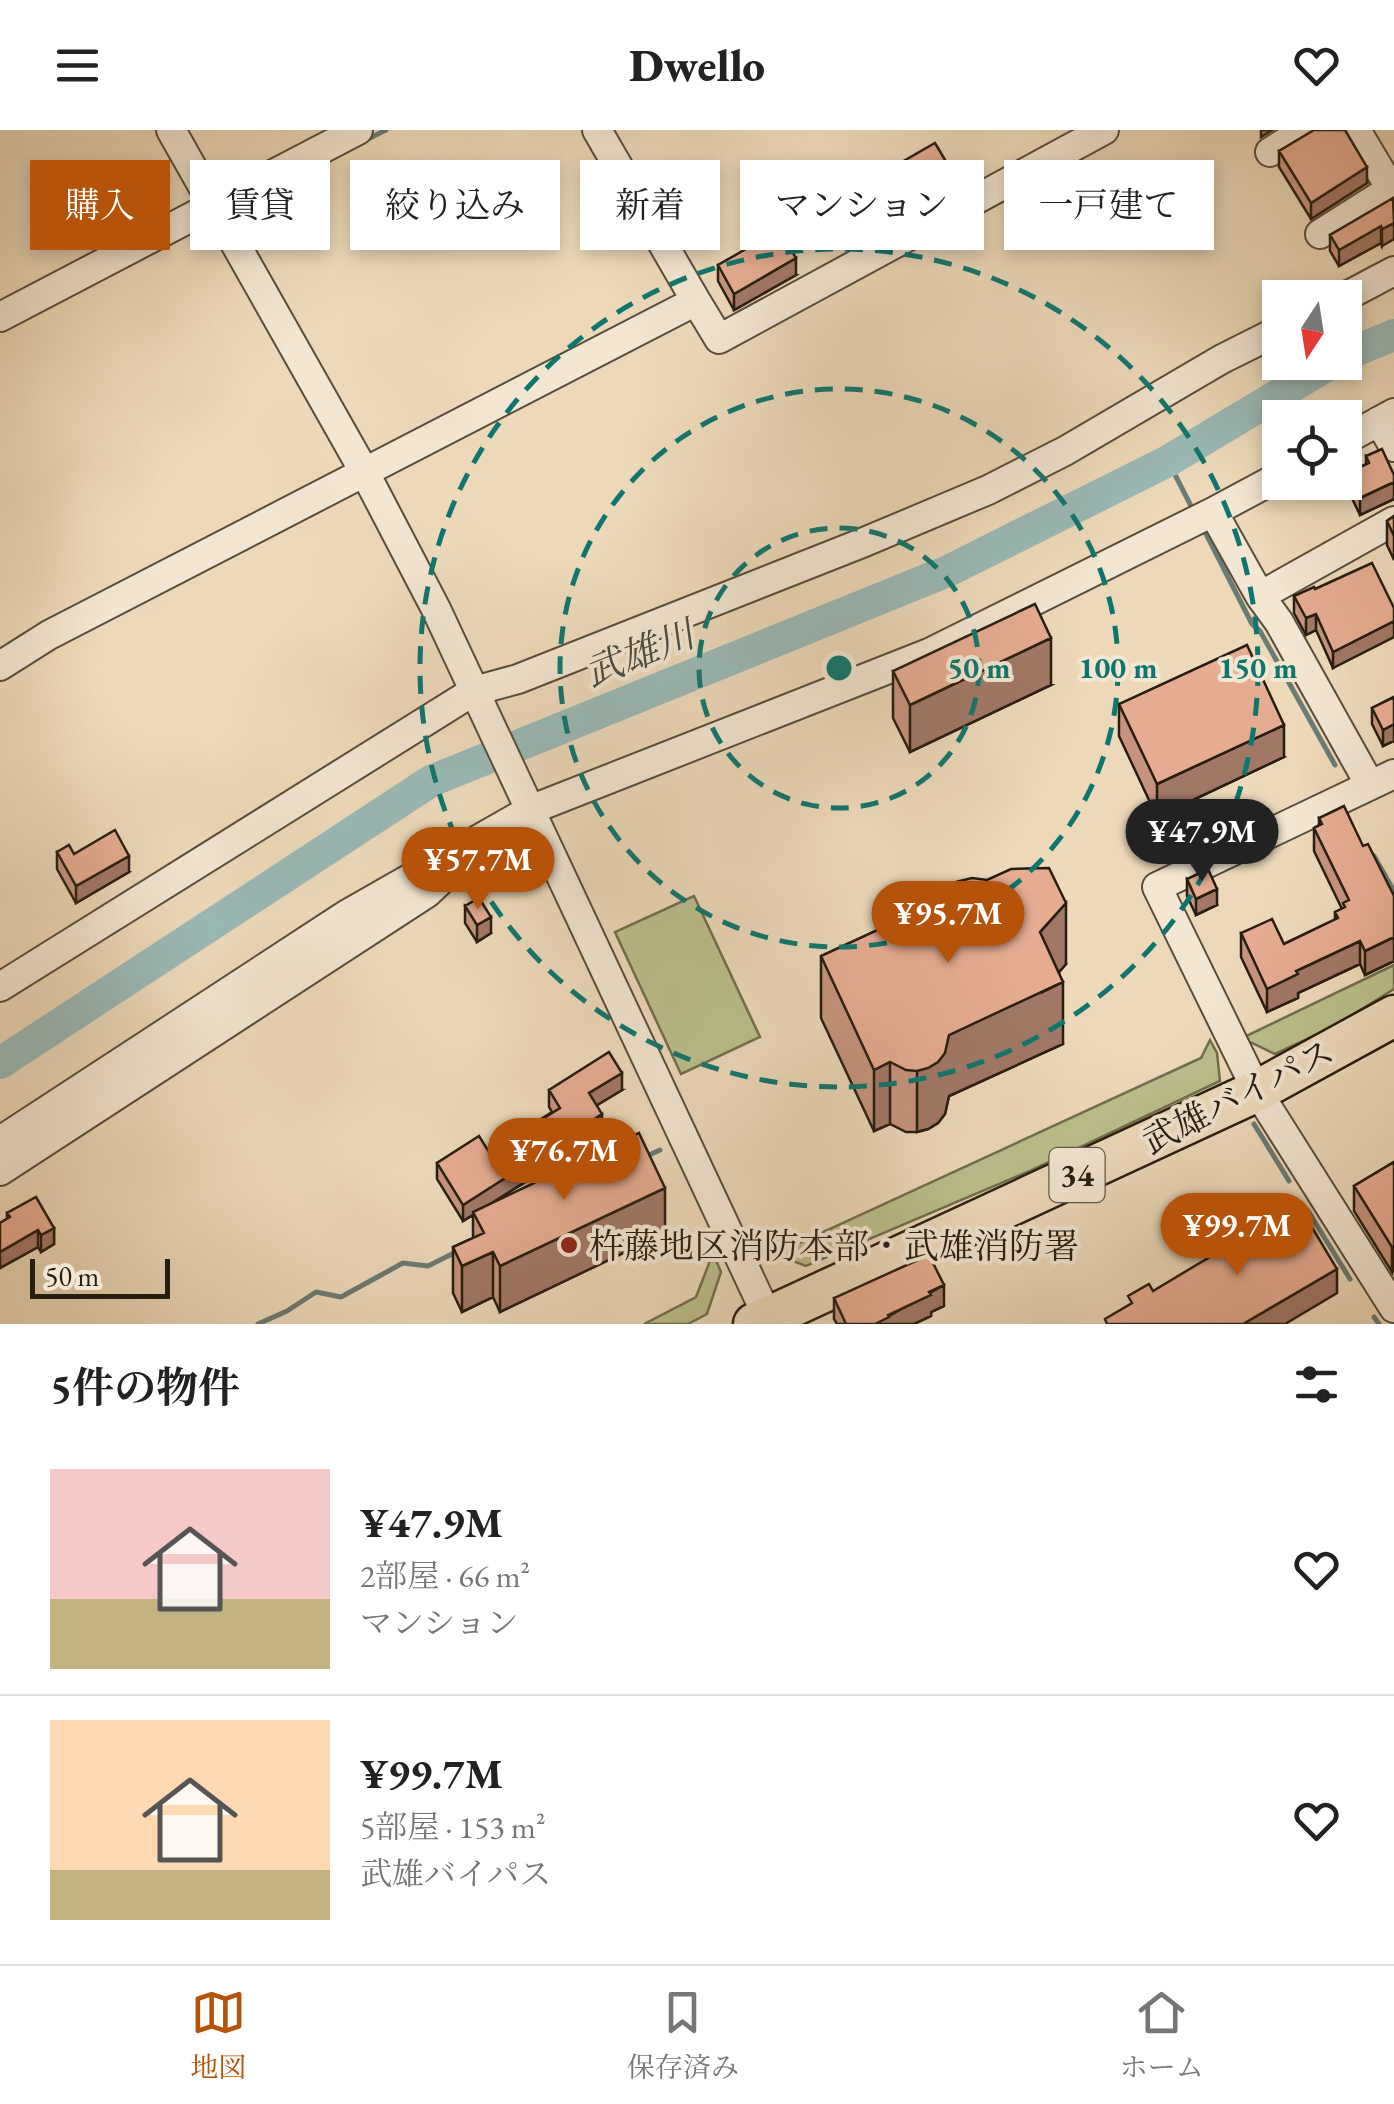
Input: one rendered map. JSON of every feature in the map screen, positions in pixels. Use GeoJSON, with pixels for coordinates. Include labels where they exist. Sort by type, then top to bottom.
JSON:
{"type":"FeatureCollection","features":[{"type":"Feature","properties":{"kind":"highway","name":"武雄バイパス"},"geometry":{"type":"LineString","coordinates":[[765,1322],[1256,1092],[1394,1016]]}},
{"type":"Feature","properties":{"kind":"street"},"geometry":{"type":"LineString","coordinates":[[172,130],[190,162]]}},
{"type":"Feature","properties":{"kind":"street"},"geometry":{"type":"LineString","coordinates":[[300,160],[358,130]]}},
{"type":"Feature","properties":{"kind":"street"},"geometry":{"type":"LineString","coordinates":[[597,130],[718,339],[1104,130]]}},
{"type":"Feature","properties":{"kind":"street"},"geometry":{"type":"LineString","coordinates":[[1270,152],[1305,130]]}},
{"type":"Feature","properties":{"kind":"street"},"geometry":{"type":"LineString","coordinates":[[1320,234],[1392,191],[1356,130]]}},
{"type":"Feature","properties":{"kind":"street"},"geometry":{"type":"LineString","coordinates":[[0,317],[190,218]]}},
{"type":"Feature","properties":{"kind":"street"},"geometry":{"type":"LineString","coordinates":[[239,250],[436,609],[765,1322]]}},
{"type":"Feature","properties":{"kind":"street"},"geometry":{"type":"LineString","coordinates":[[1362,288],[1394,271]]}},
{"type":"Feature","properties":{"kind":"street"},"geometry":{"type":"LineString","coordinates":[[0,666],[48,634],[696,300]]}},
{"type":"Feature","properties":{"kind":"street"},"geometry":{"type":"LineString","coordinates":[[0,987],[475,693],[988,490],[1065,451],[1262,339]]}},
{"type":"Feature","properties":{"kind":"street"},"geometry":{"type":"LineString","coordinates":[[1362,431],[1387,417],[1394,447]]}},
{"type":"Feature","properties":{"kind":"street"},"geometry":{"type":"LineString","coordinates":[[0,1141],[346,914],[529,808],[929,653],[1262,486]]}},
{"type":"Feature","properties":{"kind":"street"},"geometry":{"type":"LineString","coordinates":[[1213,512],[1260,596],[1382,779],[1157,887],[1256,1092],[1394,1308]]}},
{"type":"Feature","properties":{"kind":"street"},"geometry":{"type":"LineString","coordinates":[[1260,596],[1394,521]]}},
{"type":"Feature","properties":{"kind":"street"},"geometry":{"type":"LineString","coordinates":[[0,1171],[428,893],[490,833]]}},
{"type":"Feature","properties":{"kind":"green space"},"geometry":{"type":"Polygon","coordinates":[[[694,896],[760,1037],[681,1074],[615,932],[694,896]]]}},
{"type":"Feature","properties":{"kind":"green space"},"geometry":{"type":"Polygon","coordinates":[[[1394,965],[1394,989],[1333,1027],[1275,1054],[1242,1038],[1394,965]]]}},
{"type":"Feature","properties":{"kind":"green space"},"geometry":{"type":"Polygon","coordinates":[[[1210,1040],[1217,1053],[1220,1081],[1032,1170],[806,1266],[766,1251],[755,1232],[793,1246],[1201,1058],[1210,1040]]]}},
{"type":"Feature","properties":{"kind":"green space"},"geometry":{"type":"Polygon","coordinates":[[[713,1253],[721,1272],[707,1314],[688,1324],[644,1324],[696,1297],[713,1253]]]}},
{"type":"Feature","properties":{"kind":"building"},"geometry":{"type":"Polygon","coordinates":[[[1314,130],[1345,130],[1367,167],[1311,203],[1279,151],[1314,130]]]}},
{"type":"Feature","properties":{"kind":"building"},"geometry":{"type":"Polygon","coordinates":[[[935,143],[945,160],[905,160],[935,143]]]}},
{"type":"Feature","properties":{"kind":"building"},"geometry":{"type":"Polygon","coordinates":[[[1393,198],[1394,223],[1382,229],[1381,226],[1339,250],[1330,235],[1393,198]]]}},
{"type":"Feature","properties":{"kind":"building"},"geometry":{"type":"Polygon","coordinates":[[[744,250],[791,250],[796,258],[734,294],[718,265],[744,250]]]}},
{"type":"Feature","properties":{"kind":"building"},"geometry":{"type":"Polygon","coordinates":[[[1382,449],[1394,482],[1362,497],[1362,466],[1369,463],[1366,456],[1382,449]]]}},
{"type":"Feature","properties":{"kind":"building"},"geometry":{"type":"Polygon","coordinates":[[[1394,516],[1394,536],[1387,521],[1394,516]]]}},
{"type":"Feature","properties":{"kind":"building"},"geometry":{"type":"Polygon","coordinates":[[[1372,563],[1394,608],[1394,621],[1333,652],[1316,614],[1306,618],[1294,596],[1372,563]]]}},
{"type":"Feature","properties":{"kind":"building"},"geometry":{"type":"Polygon","coordinates":[[[1035,604],[1051,638],[910,705],[893,671],[1035,604]]]}},
{"type":"Feature","properties":{"kind":"building"},"geometry":{"type":"Polygon","coordinates":[[[1247,645],[1284,725],[1157,784],[1119,704],[1247,645]]]}},
{"type":"Feature","properties":{"kind":"building"},"geometry":{"type":"Polygon","coordinates":[[[1394,697],[1394,724],[1383,730],[1372,708],[1394,697]]]}},
{"type":"Feature","properties":{"kind":"building"},"geometry":{"type":"Polygon","coordinates":[[[1344,806],[1394,896],[1394,937],[1365,951],[1360,941],[1267,989],[1241,933],[1272,919],[1284,944],[1338,918],[1335,912],[1349,900],[1314,828],[1322,824],[1319,818],[1344,806]]]}},
{"type":"Feature","properties":{"kind":"building"},"geometry":{"type":"Polygon","coordinates":[[[115,830],[129,856],[76,886],[57,852],[69,845],[74,854],[115,830]]]}},
{"type":"Feature","properties":{"kind":"building"},"geometry":{"type":"Polygon","coordinates":[[[1049,868],[1066,903],[1040,932],[1063,982],[949,1035],[945,1053],[928,1068],[906,1070],[890,1062],[874,1070],[821,956],[934,904],[956,882],[987,880],[1011,869],[1049,868]]]}},
{"type":"Feature","properties":{"kind":"building"},"geometry":{"type":"Polygon","coordinates":[[[1208,869],[1217,889],[1196,899],[1187,879],[1208,869]]]}},
{"type":"Feature","properties":{"kind":"building"},"geometry":{"type":"Polygon","coordinates":[[[479,898],[491,917],[477,925],[465,906],[479,898]]]}},
{"type":"Feature","properties":{"kind":"building"},"geometry":{"type":"Polygon","coordinates":[[[609,1052],[622,1073],[589,1093],[602,1114],[463,1205],[437,1163],[479,1136],[489,1152],[560,1108],[549,1090],[609,1052]]]}},
{"type":"Feature","properties":{"kind":"building"},"geometry":{"type":"Polygon","coordinates":[[[639,1133],[665,1188],[500,1266],[493,1252],[462,1266],[453,1247],[484,1233],[473,1212],[639,1133]]]}},
{"type":"Feature","properties":{"kind":"building"},"geometry":{"type":"Polygon","coordinates":[[[1394,1162],[1394,1246],[1392,1247],[1354,1186],[1394,1162]]]}},
{"type":"Feature","properties":{"kind":"building"},"geometry":{"type":"Polygon","coordinates":[[[36,1197],[54,1228],[41,1235],[38,1230],[0,1252],[0,1223],[10,1217],[7,1213],[36,1197]]]}},
{"type":"Feature","properties":{"kind":"building"},"geometry":{"type":"Polygon","coordinates":[[[1298,1204],[1337,1269],[1243,1324],[1107,1324],[1105,1319],[1132,1303],[1128,1296],[1149,1284],[1153,1291],[1298,1204]]]}},
{"type":"Feature","properties":{"kind":"building"},"geometry":{"type":"Polygon","coordinates":[[[929,1255],[944,1285],[875,1324],[846,1324],[834,1298],[929,1255]]]}},
{"type":"Feature","properties":{"kind":"waterway"},"geometry":{"type":"LineString","coordinates":[[362,142],[386,130]]}},
{"type":"Feature","properties":{"kind":"waterway","name":"武雄川"},"geometry":{"type":"LineString","coordinates":[[1362,348],[1394,335]]}},
{"type":"Feature","properties":{"kind":"waterway","name":"武雄川"},"geometry":{"type":"LineString","coordinates":[[0,1063],[431,781],[948,571],[1168,461],[1303,380]]}},
{"type":"Feature","properties":{"kind":"waterway"},"geometry":{"type":"LineString","coordinates":[[1168,461],[1193,510]]}},
{"type":"Feature","properties":{"kind":"waterway"},"geometry":{"type":"LineString","coordinates":[[1203,528],[1252,624],[1260,631],[1335,765]]}},
{"type":"Feature","properties":{"kind":"waterway"},"geometry":{"type":"LineString","coordinates":[[1374,856],[1394,891]]}},
{"type":"Feature","properties":{"kind":"waterway"},"geometry":{"type":"LineString","coordinates":[[1254,1124],[1289,1181]]}},
{"type":"Feature","properties":{"kind":"waterway"},"geometry":{"type":"LineString","coordinates":[[645,1157],[660,1150]]}},
{"type":"Feature","properties":{"kind":"waterway"},"geometry":{"type":"LineString","coordinates":[[1308,1211],[1350,1279]]}},
{"type":"Feature","properties":{"kind":"waterway"},"geometry":{"type":"LineString","coordinates":[[258,1324],[316,1292],[341,1297],[403,1263],[428,1266],[456,1252]]}},
{"type":"Feature","properties":{"kind":"waterway"},"geometry":{"type":"LineString","coordinates":[[1374,1317],[1379,1324]]}},
{"type":"Feature","properties":{"kind":"place","name":"杵藤地区消防本部・武雄消防署"},"geometry":{"type":"Point","coordinates":[569,1245]}}]}
